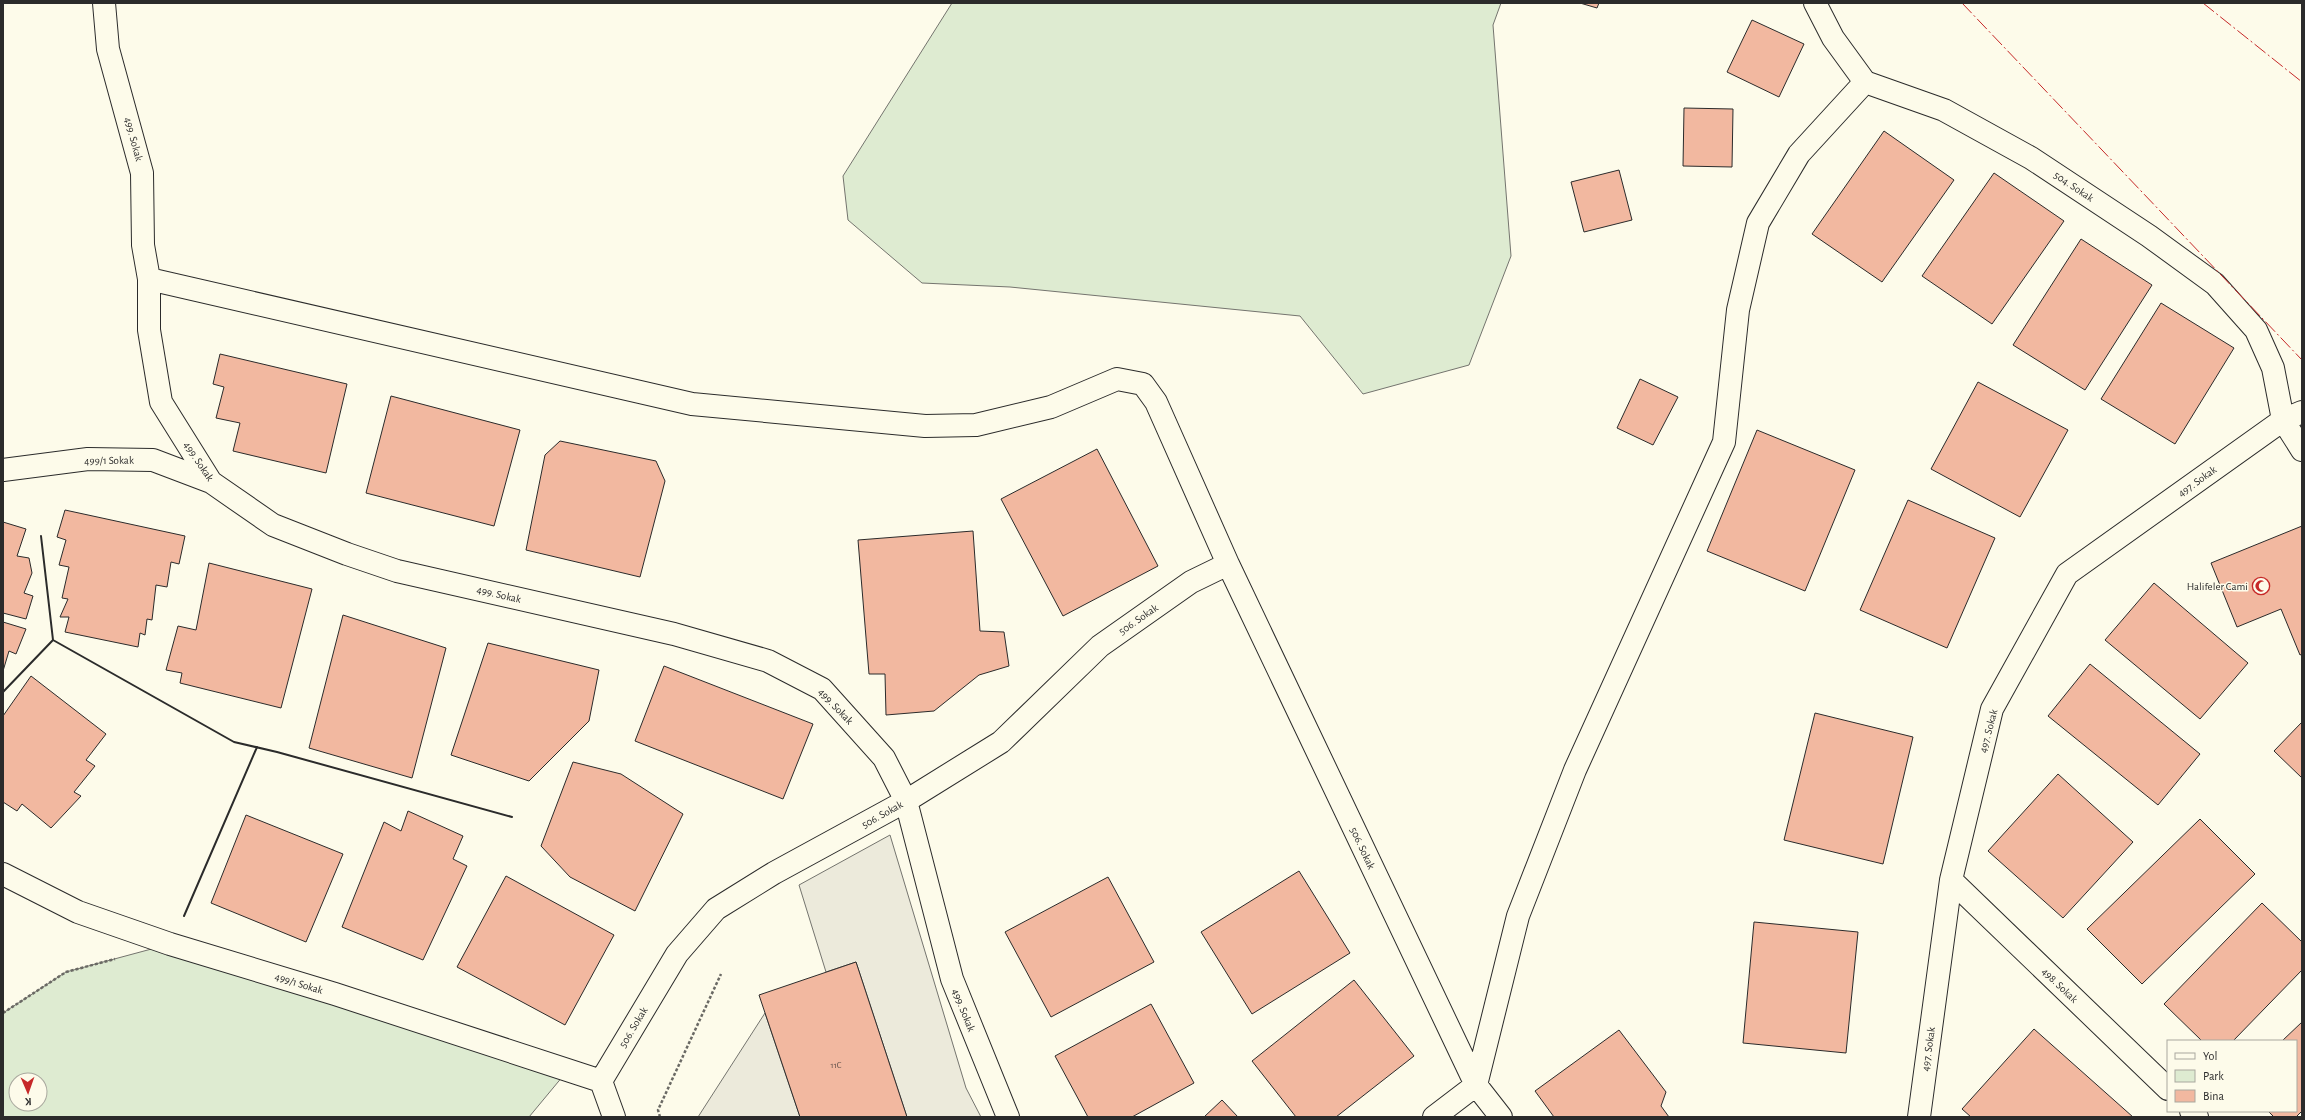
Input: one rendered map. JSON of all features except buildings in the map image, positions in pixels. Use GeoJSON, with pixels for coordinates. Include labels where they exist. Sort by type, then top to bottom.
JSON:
{"type":"FeatureCollection","features":[{"type":"Feature","properties":{"kind":"street","name":"499. Sokak"},"geometry":{"type":"LineString","coordinates":[[104,3],[108,49],[142,173],[143,246],[149,279],[149,330],[161,402],[211,482],[273,525],[347,554],[390,568],[674,634],[768,661],[822,689],[884,758],[906,801],[952,979],[1008,1117]]}},
{"type":"Feature","properties":{"kind":"street"},"geometry":{"type":"LineString","coordinates":[[1434,1117],[1476,1085],[1518,916],[1575,770],[1724,442],[1738,310],[1758,223],[1799,154],[1865,82],[1833,38],[1815,3]]}},
{"type":"Feature","properties":{"kind":"street","name":"504. Sokak"},"geometry":{"type":"LineString","coordinates":[[1865,82],[1944,110],[2031,158],[2149,236],[2215,284],[2256,330],[2292,416]]}},
{"type":"Feature","properties":{"kind":"street"},"geometry":{"type":"LineString","coordinates":[[149,279],[692,404],[925,426],[976,425],[1051,407],[1117,379],[1143,384],[1156,402],[1228,564]]}},
{"type":"Feature","properties":{"kind":"street"},"geometry":{"type":"LineString","coordinates":[[2292,416],[2302,450]]}},
{"type":"Feature","properties":{"kind":"street","name":"497. Sokak"},"geometry":{"type":"LineString","coordinates":[[1919,1117],[1951,880],[1992,709],[2067,574],[2292,416]]}},
{"type":"Feature","properties":{"kind":"street","name":"499/1 Sokak"},"geometry":{"type":"LineString","coordinates":[[3,470],[88,459],[153,460],[211,482]]}},
{"type":"Feature","properties":{"kind":"street","name":"506. Sokak"},"geometry":{"type":"LineString","coordinates":[[601,1081],[676,954],[716,910],[774,873],[906,801],[1000,742],[1100,646],[1191,582],[1228,564],[1476,1085],[1501,1117]]}},
{"type":"Feature","properties":{"kind":"street","name":"499/1 Sokak"},"geometry":{"type":"LineString","coordinates":[[3,874],[78,912],[170,944],[335,994],[601,1081]]}},
{"type":"Feature","properties":{"kind":"street","name":"498. Sokak"},"geometry":{"type":"LineString","coordinates":[[1951,880],[2167,1088]]}},
{"type":"Feature","properties":{"kind":"street"},"geometry":{"type":"LineString","coordinates":[[601,1081],[614,1117]]}},
{"type":"Feature","properties":{"kind":"path"},"geometry":{"type":"LineString","coordinates":[[3,1013],[66,972],[118,958]]}},
{"type":"Feature","properties":{"kind":"path"},"geometry":{"type":"LineString","coordinates":[[660,1117],[658,1110],[721,974]]}},
{"type":"Feature","properties":{"kind":"green space"},"geometry":{"type":"Polygon","coordinates":[[[952,3],[1501,3],[1493,25],[1511,256],[1469,365],[1363,394],[1300,316],[1010,287],[922,283],[848,220],[843,176],[952,3]]]}},
{"type":"Feature","properties":{"kind":"green space"},"geometry":{"type":"Polygon","coordinates":[[[170,944],[568,1070],[529,1117],[3,1117],[3,1013],[66,972],[170,944]]]}},
{"type":"Feature","properties":{"kind":"shaded area"},"geometry":{"type":"Polygon","coordinates":[[[890,835],[966,1088],[981,1117],[907,1117],[856,962],[826,972],[799,885],[890,835]]]}},
{"type":"Feature","properties":{"kind":"shaded area"},"geometry":{"type":"Polygon","coordinates":[[[765,1013],[800,1117],[698,1117],[765,1013]]]}},
{"type":"Feature","properties":{"kind":"wall"},"geometry":{"type":"LineString","coordinates":[[41,536],[53,640]]}},
{"type":"Feature","properties":{"kind":"wall"},"geometry":{"type":"LineString","coordinates":[[53,640],[234,742],[277,752],[512,817]]}},
{"type":"Feature","properties":{"kind":"wall"},"geometry":{"type":"LineString","coordinates":[[3,692],[53,640]]}},
{"type":"Feature","properties":{"kind":"wall"},"geometry":{"type":"LineString","coordinates":[[184,916],[257,747]]}},
{"type":"Feature","properties":{"kind":"power"},"geometry":{"type":"LineString","coordinates":[[1962,3],[2302,360]]}},
{"type":"Feature","properties":{"kind":"power"},"geometry":{"type":"LineString","coordinates":[[2203,3],[2302,82]]}},
{"type":"Feature","properties":{"kind":"place","name":"Halifeler Cami"},"geometry":{"type":"Point","coordinates":[2261,586]}}]}
